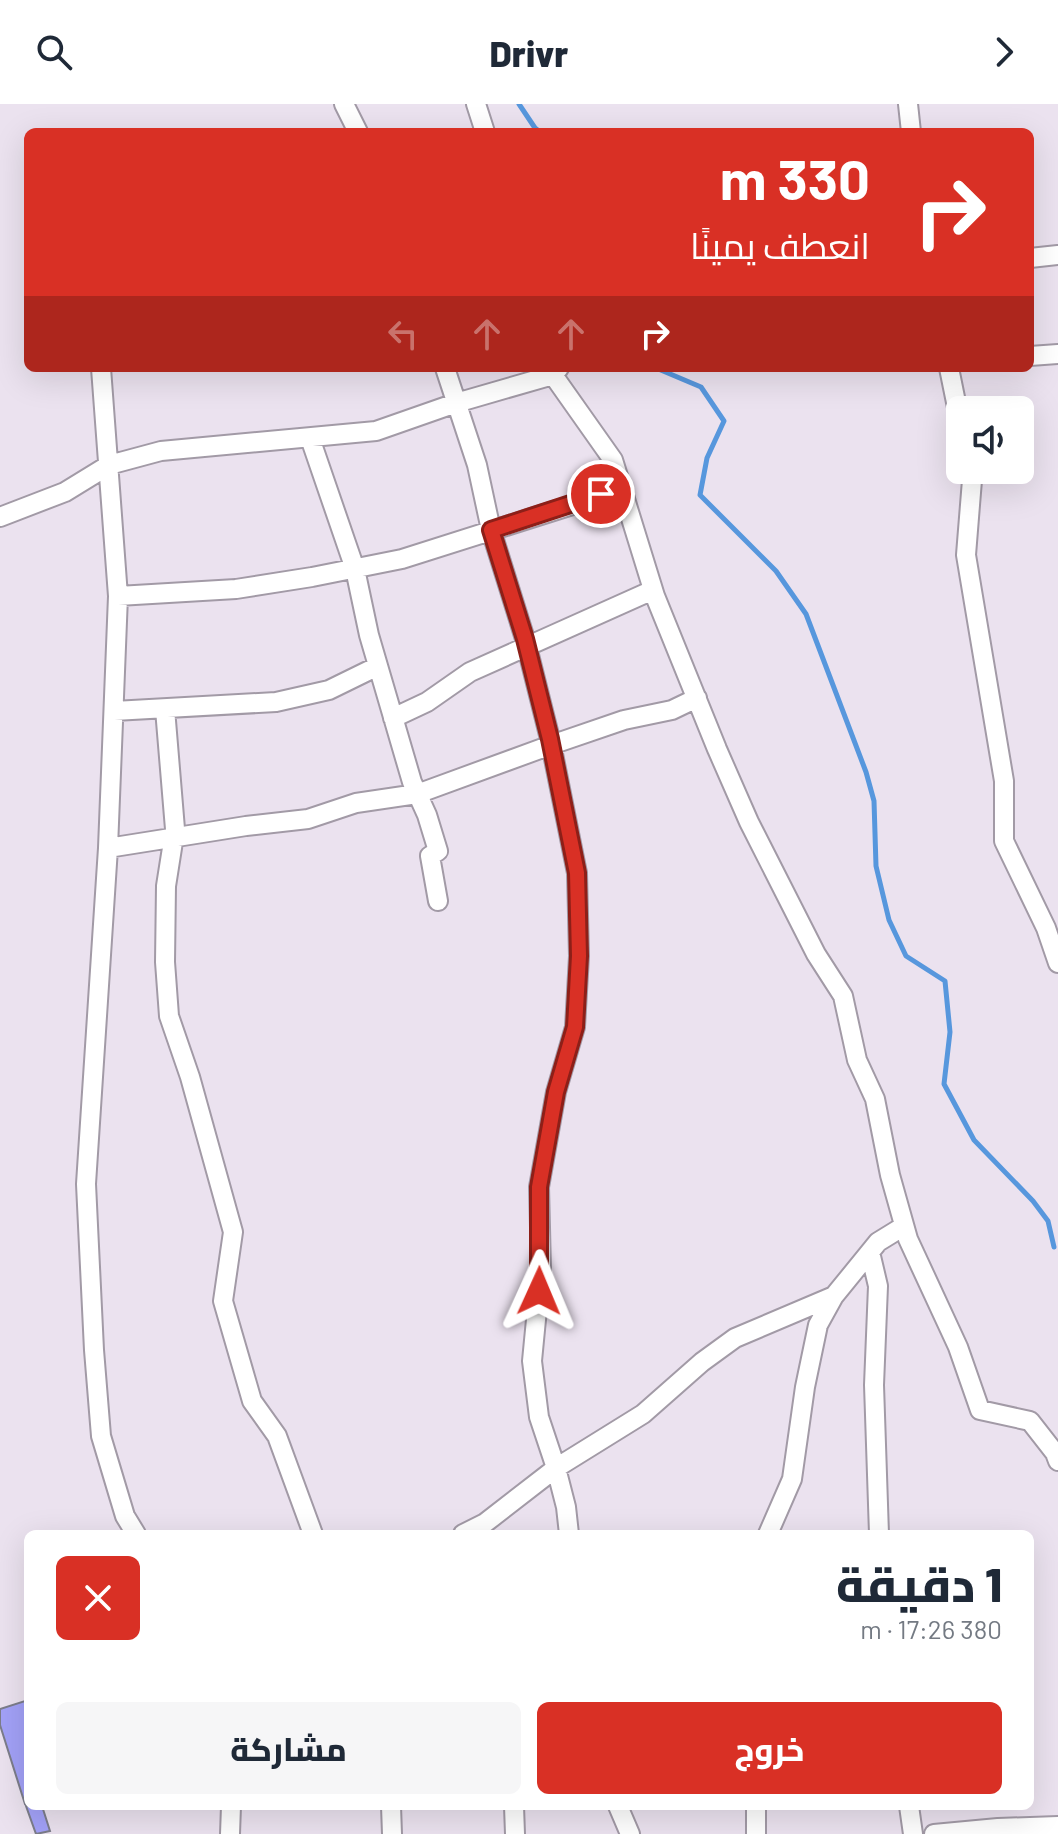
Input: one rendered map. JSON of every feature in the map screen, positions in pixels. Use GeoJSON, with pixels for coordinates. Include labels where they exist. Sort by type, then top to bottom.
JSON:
{"type":"FeatureCollection","features":[{"type":"Feature","properties":{"kind":"street"},"geometry":{"type":"LineString","coordinates":[[344,104],[356,128]]}},
{"type":"Feature","properties":{"kind":"street"},"geometry":{"type":"LineString","coordinates":[[476,104],[484,128]]}},
{"type":"Feature","properties":{"kind":"street"},"geometry":{"type":"LineString","coordinates":[[908,104],[911,128]]}},
{"type":"Feature","properties":{"kind":"street"},"geometry":{"type":"LineString","coordinates":[[1034,258],[1058,255]]}},
{"type":"Feature","properties":{"kind":"street"},"geometry":{"type":"LineString","coordinates":[[1034,356],[1058,354]]}},
{"type":"Feature","properties":{"kind":"street"},"geometry":{"type":"LineString","coordinates":[[101,372],[118,596],[108,848],[86,1199],[101,1436],[125,1516],[134,1530]]}},
{"type":"Feature","properties":{"kind":"street"},"geometry":{"type":"LineString","coordinates":[[446,372],[477,465],[491,530],[527,647],[577,873],[579,956],[575,1027],[556,1092],[539,1187],[541,1268],[532,1361],[539,1417],[556,1468],[569,1530]]}},
{"type":"Feature","properties":{"kind":"street"},"geometry":{"type":"LineString","coordinates":[[0,517],[65,492],[109,465],[161,451],[376,431],[549,372]]}},
{"type":"Feature","properties":{"kind":"street"},"geometry":{"type":"LineString","coordinates":[[556,372],[613,460],[653,590],[749,822],[816,954],[843,996],[857,1060],[875,1099],[904,1226],[958,1347],[980,1410],[1030,1421],[1058,1461]]}},
{"type":"Feature","properties":{"kind":"street"},"geometry":{"type":"LineString","coordinates":[[950,372],[955,396]]}},
{"type":"Feature","properties":{"kind":"street"},"geometry":{"type":"LineString","coordinates":[[310,438],[355,569],[393,718],[438,851],[430,856],[438,901]]}},
{"type":"Feature","properties":{"kind":"street"},"geometry":{"type":"LineString","coordinates":[[972,484],[966,555],[1004,781],[1004,841],[1046,928],[1058,963]]}},
{"type":"Feature","properties":{"kind":"street"},"geometry":{"type":"LineString","coordinates":[[118,596],[236,589],[402,559],[582,502],[621,486]]}},
{"type":"Feature","properties":{"kind":"street"},"geometry":{"type":"LineString","coordinates":[[393,718],[427,702],[470,672],[653,590]]}},
{"type":"Feature","properties":{"kind":"street"},"geometry":{"type":"LineString","coordinates":[[114,711],[213,703],[276,702],[329,690],[378,666]]}},
{"type":"Feature","properties":{"kind":"street"},"geometry":{"type":"LineString","coordinates":[[108,848],[308,819],[356,803],[417,794],[624,720],[672,710],[697,698]]}},
{"type":"Feature","properties":{"kind":"street"},"geometry":{"type":"LineString","coordinates":[[165,709],[174,837],[166,886],[165,962],[169,1016],[190,1077],[233,1232],[223,1301],[252,1401],[277,1436],[312,1530]]}},
{"type":"Feature","properties":{"kind":"street"},"geometry":{"type":"LineString","coordinates":[[770,1530],[792,1479],[805,1387],[818,1325],[834,1296],[878,1242],[904,1226]]}},
{"type":"Feature","properties":{"kind":"street"},"geometry":{"type":"LineString","coordinates":[[870,1252],[878,1286],[874,1385],[879,1530]]}},
{"type":"Feature","properties":{"kind":"street"},"geometry":{"type":"LineString","coordinates":[[471,1530],[485,1523],[556,1468],[643,1414],[702,1362],[735,1338],[834,1296]]}},
{"type":"Feature","properties":{"kind":"street"},"geometry":{"type":"LineString","coordinates":[[230,1834],[231,1810]]}},
{"type":"Feature","properties":{"kind":"street"},"geometry":{"type":"LineString","coordinates":[[391,1810],[392,1834]]}},
{"type":"Feature","properties":{"kind":"street"},"geometry":{"type":"LineString","coordinates":[[514,1810],[515,1834]]}},
{"type":"Feature","properties":{"kind":"street"},"geometry":{"type":"LineString","coordinates":[[620,1810],[630,1834]]}},
{"type":"Feature","properties":{"kind":"street"},"geometry":{"type":"LineString","coordinates":[[756,1810],[756,1834]]}},
{"type":"Feature","properties":{"kind":"street"},"geometry":{"type":"LineString","coordinates":[[910,1810],[913,1834]]}},
{"type":"Feature","properties":{"kind":"street"},"geometry":{"type":"LineString","coordinates":[[934,1834],[1058,1826]]}},
{"type":"Feature","properties":{"kind":"building"},"geometry":{"type":"Polygon","coordinates":[[[24,1701],[24,1801],[0,1725],[0,1709],[24,1701]]]}},
{"type":"Feature","properties":{"kind":"building"},"geometry":{"type":"Polygon","coordinates":[[[27,1810],[43,1810],[50,1831],[36,1834],[27,1810]]]}},
{"type":"Feature","properties":{"kind":"waterway"},"geometry":{"type":"LineString","coordinates":[[519,104],[535,128]]}},
{"type":"Feature","properties":{"kind":"waterway"},"geometry":{"type":"LineString","coordinates":[[665,372],[701,387],[724,421],[707,458],[700,495],[776,571],[806,614],[874,801],[876,866],[889,920],[906,956],[945,981],[950,1032],[944,1084],[974,1140],[1033,1201],[1048,1221],[1054,1247]]}},
{"type":"Feature","properties":{"kind":"route"},"geometry":{"type":"LineString","coordinates":[[539,1291],[539,1187],[556,1092],[575,1027],[579,956],[577,873],[550,739],[525,639],[491,530],[601,494]]}}]}
